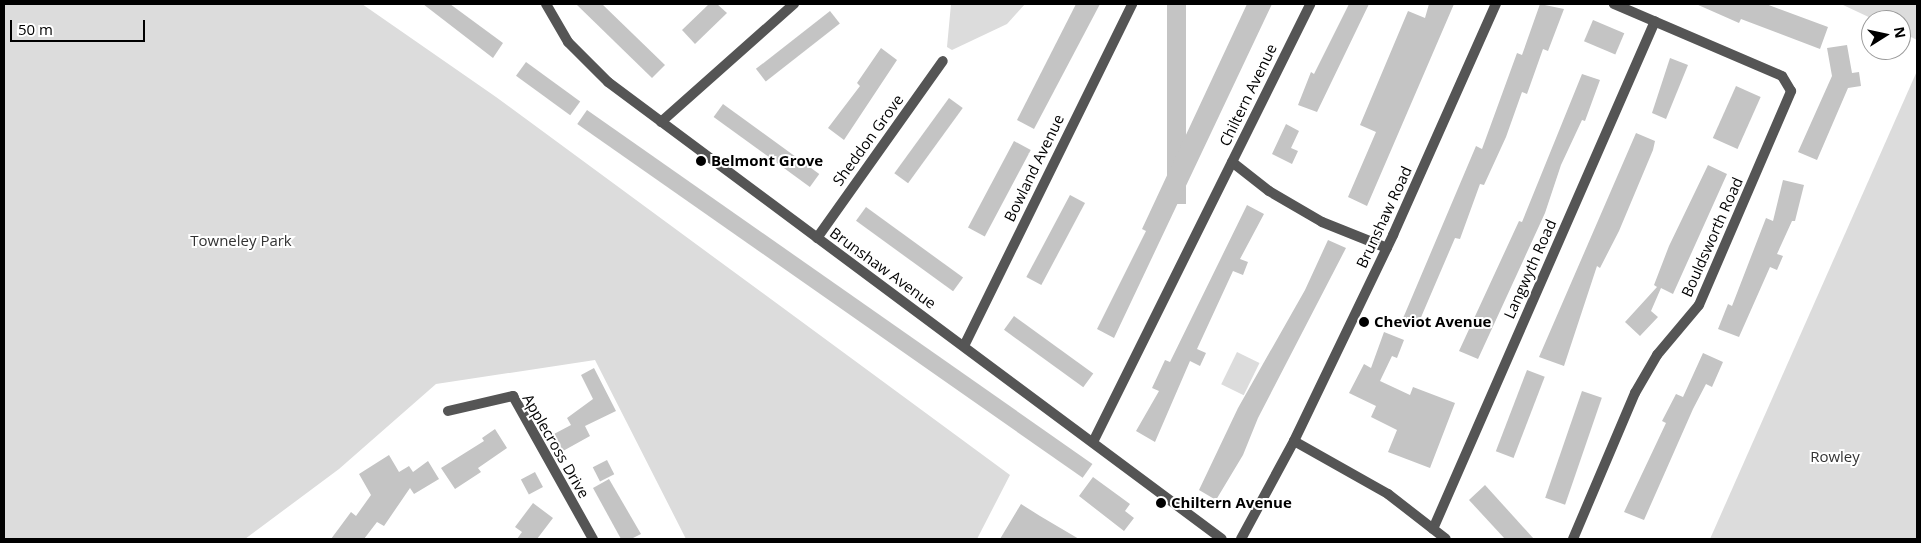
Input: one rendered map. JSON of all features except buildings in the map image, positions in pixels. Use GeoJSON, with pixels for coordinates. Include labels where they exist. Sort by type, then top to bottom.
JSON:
{"type":"FeatureCollection","features":[{"type":"Feature","properties":{"kind":"street"},"geometry":{"type":"LineString","coordinates":[[661,122],[794,4]]}},
{"type":"Feature","properties":{"kind":"street","name":"Bowland Avenue"},"geometry":{"type":"LineString","coordinates":[[964,346],[1132,4]]}},
{"type":"Feature","properties":{"kind":"street","name":"Chiltern Avenue"},"geometry":{"type":"LineString","coordinates":[[1094,442],[1310,4]]}},
{"type":"Feature","properties":{"kind":"street","name":"Brunshaw Road"},"geometry":{"type":"LineString","coordinates":[[1241,539],[1294,441],[1387,248],[1496,4]]}},
{"type":"Feature","properties":{"kind":"street"},"geometry":{"type":"LineString","coordinates":[[1614,4],[1655,21]]}},
{"type":"Feature","properties":{"kind":"street","name":"Brunshaw Avenue"},"geometry":{"type":"LineString","coordinates":[[548,5],[568,42],[608,82],[1222,539]]}},
{"type":"Feature","properties":{"kind":"street","name":"Bouldsworth Road"},"geometry":{"type":"LineString","coordinates":[[1573,539],[1636,393],[1658,355],[1699,305],[1791,91],[1782,76],[1655,21]]}},
{"type":"Feature","properties":{"kind":"street","name":"Langwyth Road"},"geometry":{"type":"LineString","coordinates":[[1433,529],[1655,21]]}},
{"type":"Feature","properties":{"kind":"street","name":"Sheddon Grove"},"geometry":{"type":"LineString","coordinates":[[817,238],[943,61]]}},
{"type":"Feature","properties":{"kind":"street"},"geometry":{"type":"LineString","coordinates":[[1232,162],[1268,192],[1322,222],[1387,248]]}},
{"type":"Feature","properties":{"kind":"street","name":"Applecross Drive"},"geometry":{"type":"LineString","coordinates":[[448,411],[513,396],[593,539]]}},
{"type":"Feature","properties":{"kind":"street"},"geometry":{"type":"LineString","coordinates":[[1294,441],[1388,494],[1446,539]]}},
{"type":"Feature","properties":{"kind":"green space","name":"Towneley Park"},"geometry":{"type":"Polygon","coordinates":[[[4,4],[362,4],[496,97],[1010,475],[977,539],[686,539],[595,360],[436,384],[339,469],[245,539],[4,539],[4,4]]]}},
{"type":"Feature","properties":{"kind":"green space"},"geometry":{"type":"Polygon","coordinates":[[[951,4],[1025,4],[1007,24],[952,50],[947,47],[951,4]]]}},
{"type":"Feature","properties":{"kind":"green space"},"geometry":{"type":"Polygon","coordinates":[[[1841,4],[1917,4],[1917,40],[1911,37],[1911,10],[1861,10],[1861,13],[1841,4]]]}},
{"type":"Feature","properties":{"kind":"green space","name":"Rowley"},"geometry":{"type":"Polygon","coordinates":[[[1917,71],[1917,539],[1710,539],[1917,71]]]}},
{"type":"Feature","properties":{"kind":"green space"},"geometry":{"type":"Polygon","coordinates":[[[1237,352],[1259,363],[1244,395],[1221,384],[1237,352]]]}},
{"type":"Feature","properties":{"kind":"place","name":"Belmont Grove"},"geometry":{"type":"Point","coordinates":[701,161]}},
{"type":"Feature","properties":{"kind":"place","name":"Cheviot Avenue"},"geometry":{"type":"Point","coordinates":[1364,322]}},
{"type":"Feature","properties":{"kind":"place","name":"Chiltern Avenue"},"geometry":{"type":"Point","coordinates":[1161,503]}}]}
